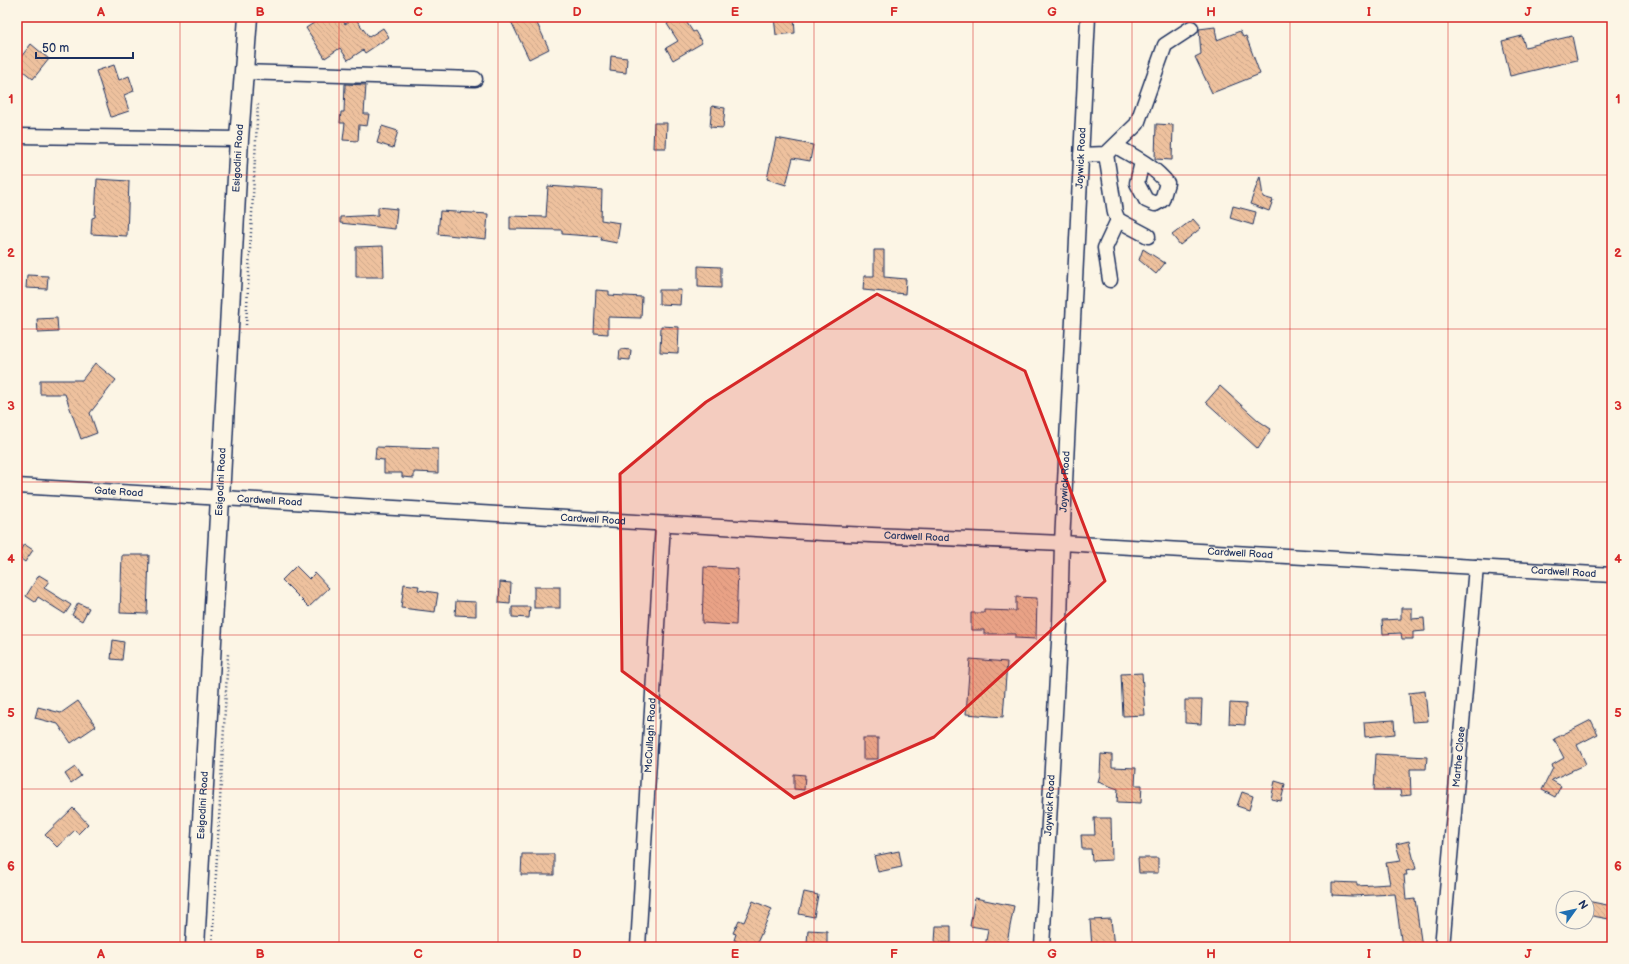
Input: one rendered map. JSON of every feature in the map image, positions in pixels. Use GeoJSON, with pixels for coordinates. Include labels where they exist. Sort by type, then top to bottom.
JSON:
{"type":"FeatureCollection","features":[{"type":"Feature","properties":{"kind":"main road","name":"Esigodini Road"},"geometry":{"type":"LineString","coordinates":[[195,947],[239,139],[248,17]]}},
{"type":"Feature","properties":{"kind":"street","name":"Jaywick Road"},"geometry":{"type":"LineString","coordinates":[[1042,947],[1060,632],[1062,543],[1088,17]]}},
{"type":"Feature","properties":{"kind":"street"},"geometry":{"type":"LineString","coordinates":[[1148,236],[1118,220],[1115,213],[1111,150],[1137,124],[1165,44],[1191,28]]}},
{"type":"Feature","properties":{"kind":"street"},"geometry":{"type":"LineString","coordinates":[[244,72],[475,79]]}},
{"type":"Feature","properties":{"kind":"street"},"geometry":{"type":"LineString","coordinates":[[17,136],[239,139]]}},
{"type":"Feature","properties":{"kind":"street"},"geometry":{"type":"LineString","coordinates":[[1081,155],[1111,150],[1142,162]]}},
{"type":"Feature","properties":{"kind":"street"},"geometry":{"type":"LineString","coordinates":[[1110,280],[1105,248],[1118,220]]}},
{"type":"Feature","properties":{"kind":"street","name":"Gate Road"},"geometry":{"type":"LineString","coordinates":[[17,486],[220,498]]}},
{"type":"Feature","properties":{"kind":"street","name":"Cardwell Road"},"geometry":{"type":"LineString","coordinates":[[220,498],[663,524],[1062,543],[1612,575]]}},
{"type":"Feature","properties":{"kind":"street","name":"McCullagh Road"},"geometry":{"type":"LineString","coordinates":[[638,947],[663,524]]}},
{"type":"Feature","properties":{"kind":"street","name":"Marthe Close"},"geometry":{"type":"LineString","coordinates":[[1442,947],[1476,567]]}},
{"type":"Feature","properties":{"kind":"highlighted area"},"geometry":{"type":"Polygon","coordinates":[[[877,294],[1025,371],[1105,581],[934,737],[794,798],[622,671],[620,474],[706,402],[877,294]]]}},
{"type":"Feature","properties":{"kind":"building"},"geometry":{"type":"Polygon","coordinates":[[[323,17],[341,17],[345,24],[355,18],[369,37],[383,28],[389,37],[365,53],[363,50],[348,60],[340,48],[325,58],[306,28],[323,17]]]}},
{"type":"Feature","properties":{"kind":"building"},"geometry":{"type":"Polygon","coordinates":[[[509,17],[534,17],[549,49],[529,59],[509,17]]]}},
{"type":"Feature","properties":{"kind":"building"},"geometry":{"type":"Polygon","coordinates":[[[677,17],[683,17],[693,32],[695,31],[702,43],[673,60],[666,48],[678,41],[667,24],[677,17]]]}},
{"type":"Feature","properties":{"kind":"building"},"geometry":{"type":"Polygon","coordinates":[[[774,17],[794,17],[795,33],[776,35],[774,17]]]}},
{"type":"Feature","properties":{"kind":"building"},"geometry":{"type":"Polygon","coordinates":[[[1215,27],[1217,40],[1240,31],[1243,37],[1246,36],[1260,74],[1212,93],[1195,57],[1201,54],[1199,29],[1215,27]]]}},
{"type":"Feature","properties":{"kind":"building"},"geometry":{"type":"Polygon","coordinates":[[[1522,36],[1525,47],[1572,36],[1577,60],[1510,76],[1502,41],[1522,36]]]}},
{"type":"Feature","properties":{"kind":"building"},"geometry":{"type":"Polygon","coordinates":[[[31,44],[49,59],[33,79],[17,66],[17,62],[31,44]]]}},
{"type":"Feature","properties":{"kind":"building"},"geometry":{"type":"Polygon","coordinates":[[[611,56],[627,58],[626,73],[610,71],[611,56]]]}},
{"type":"Feature","properties":{"kind":"building"},"geometry":{"type":"Polygon","coordinates":[[[114,65],[119,80],[129,76],[134,91],[124,95],[129,111],[111,117],[96,71],[114,65]]]}},
{"type":"Feature","properties":{"kind":"building"},"geometry":{"type":"Polygon","coordinates":[[[345,84],[366,85],[364,114],[369,114],[367,126],[359,125],[358,141],[343,140],[345,123],[340,123],[341,112],[344,112],[345,84]]]}},
{"type":"Feature","properties":{"kind":"building"},"geometry":{"type":"Polygon","coordinates":[[[712,106],[725,108],[723,128],[710,127],[712,106]]]}},
{"type":"Feature","properties":{"kind":"building"},"geometry":{"type":"Polygon","coordinates":[[[654,123],[667,123],[666,148],[653,148],[654,123]]]}},
{"type":"Feature","properties":{"kind":"building"},"geometry":{"type":"Polygon","coordinates":[[[1156,124],[1173,125],[1172,160],[1155,159],[1156,124]]]}},
{"type":"Feature","properties":{"kind":"building"},"geometry":{"type":"Polygon","coordinates":[[[382,126],[398,131],[393,148],[377,143],[382,126]]]}},
{"type":"Feature","properties":{"kind":"building"},"geometry":{"type":"Polygon","coordinates":[[[776,138],[813,145],[810,161],[793,158],[786,185],[767,179],[776,138]]]}},
{"type":"Feature","properties":{"kind":"building"},"geometry":{"type":"Polygon","coordinates":[[[1260,176],[1263,197],[1273,200],[1269,211],[1250,204],[1260,176]]]}},
{"type":"Feature","properties":{"kind":"building"},"geometry":{"type":"Polygon","coordinates":[[[97,179],[129,181],[127,236],[91,234],[92,218],[95,217],[97,179]]]}},
{"type":"Feature","properties":{"kind":"building"},"geometry":{"type":"Polygon","coordinates":[[[548,186],[602,190],[601,220],[620,223],[617,243],[601,240],[602,237],[562,234],[562,230],[510,229],[510,216],[546,217],[548,186]]]}},
{"type":"Feature","properties":{"kind":"building"},"geometry":{"type":"Polygon","coordinates":[[[1233,206],[1256,212],[1253,225],[1230,218],[1233,206]]]}},
{"type":"Feature","properties":{"kind":"building"},"geometry":{"type":"Polygon","coordinates":[[[378,207],[397,209],[395,229],[340,223],[340,217],[378,215],[378,207]]]}},
{"type":"Feature","properties":{"kind":"building"},"geometry":{"type":"Polygon","coordinates":[[[440,211],[488,214],[486,239],[438,234],[440,211]]]}},
{"type":"Feature","properties":{"kind":"building"},"geometry":{"type":"Polygon","coordinates":[[[1193,219],[1201,228],[1180,245],[1172,235],[1193,219]]]}},
{"type":"Feature","properties":{"kind":"building"},"geometry":{"type":"Polygon","coordinates":[[[383,246],[384,277],[356,277],[356,247],[383,246]]]}},
{"type":"Feature","properties":{"kind":"building"},"geometry":{"type":"Polygon","coordinates":[[[1143,249],[1165,263],[1156,274],[1139,260],[1143,249]]]}},
{"type":"Feature","properties":{"kind":"building"},"geometry":{"type":"Polygon","coordinates":[[[874,250],[884,250],[884,277],[906,279],[905,294],[863,290],[864,276],[874,276],[874,250]]]}},
{"type":"Feature","properties":{"kind":"building"},"geometry":{"type":"Polygon","coordinates":[[[698,266],[721,267],[721,288],[698,287],[698,266]]]}},
{"type":"Feature","properties":{"kind":"building"},"geometry":{"type":"Polygon","coordinates":[[[27,275],[48,276],[47,289],[26,288],[27,275]]]}},
{"type":"Feature","properties":{"kind":"building"},"geometry":{"type":"Polygon","coordinates":[[[596,290],[609,291],[609,295],[642,297],[641,318],[608,317],[608,334],[594,333],[596,290]]]}},
{"type":"Feature","properties":{"kind":"building"},"geometry":{"type":"Polygon","coordinates":[[[659,290],[681,290],[680,305],[659,304],[659,290]]]}},
{"type":"Feature","properties":{"kind":"building"},"geometry":{"type":"Polygon","coordinates":[[[57,318],[58,332],[38,333],[37,319],[57,318]]]}},
{"type":"Feature","properties":{"kind":"building"},"geometry":{"type":"Polygon","coordinates":[[[661,326],[679,327],[678,353],[660,352],[661,326]]]}},
{"type":"Feature","properties":{"kind":"building"},"geometry":{"type":"Polygon","coordinates":[[[620,349],[631,350],[630,360],[619,359],[620,349]]]}},
{"type":"Feature","properties":{"kind":"building"},"geometry":{"type":"Polygon","coordinates":[[[95,363],[116,380],[90,413],[97,433],[81,439],[65,394],[40,394],[40,380],[82,380],[95,363]]]}},
{"type":"Feature","properties":{"kind":"building"},"geometry":{"type":"Polygon","coordinates":[[[1220,386],[1259,421],[1271,429],[1258,449],[1206,402],[1220,386]]]}},
{"type":"Feature","properties":{"kind":"building"},"geometry":{"type":"Polygon","coordinates":[[[376,447],[438,449],[438,473],[414,472],[414,478],[402,477],[402,473],[384,473],[384,460],[375,459],[376,447]]]}},
{"type":"Feature","properties":{"kind":"building"},"geometry":{"type":"Polygon","coordinates":[[[24,544],[33,550],[25,562],[17,556],[24,544]]]}},
{"type":"Feature","properties":{"kind":"building"},"geometry":{"type":"Polygon","coordinates":[[[122,555],[149,555],[147,614],[120,613],[122,555]]]}},
{"type":"Feature","properties":{"kind":"building"},"geometry":{"type":"Polygon","coordinates":[[[296,566],[309,579],[315,573],[329,588],[309,607],[282,580],[296,566]]]}},
{"type":"Feature","properties":{"kind":"building"},"geometry":{"type":"Polygon","coordinates":[[[704,567],[738,569],[736,625],[702,623],[704,567]]]}},
{"type":"Feature","properties":{"kind":"building"},"geometry":{"type":"Polygon","coordinates":[[[39,575],[49,581],[44,588],[71,605],[65,614],[38,597],[35,602],[26,596],[39,575]]]}},
{"type":"Feature","properties":{"kind":"building"},"geometry":{"type":"Polygon","coordinates":[[[500,582],[511,583],[510,604],[499,603],[500,582]]]}},
{"type":"Feature","properties":{"kind":"building"},"geometry":{"type":"Polygon","coordinates":[[[404,584],[419,586],[418,590],[438,593],[435,612],[401,608],[404,584]]]}},
{"type":"Feature","properties":{"kind":"building"},"geometry":{"type":"Polygon","coordinates":[[[534,587],[560,587],[560,608],[534,608],[534,587]]]}},
{"type":"Feature","properties":{"kind":"building"},"geometry":{"type":"Polygon","coordinates":[[[1016,597],[1037,598],[1036,639],[1015,638],[1015,634],[984,634],[984,630],[971,630],[971,613],[984,613],[984,610],[1016,611],[1016,597]]]}},
{"type":"Feature","properties":{"kind":"building"},"geometry":{"type":"Polygon","coordinates":[[[456,601],[476,602],[476,616],[455,615],[456,601]]]}},
{"type":"Feature","properties":{"kind":"building"},"geometry":{"type":"Polygon","coordinates":[[[78,603],[89,608],[82,621],[72,615],[78,603]]]}},
{"type":"Feature","properties":{"kind":"building"},"geometry":{"type":"Polygon","coordinates":[[[512,607],[530,607],[529,618],[512,617],[512,607]]]}},
{"type":"Feature","properties":{"kind":"building"},"geometry":{"type":"Polygon","coordinates":[[[1401,608],[1412,608],[1412,619],[1424,618],[1425,631],[1413,632],[1413,639],[1402,639],[1401,633],[1383,634],[1382,620],[1401,619],[1401,608]]]}},
{"type":"Feature","properties":{"kind":"building"},"geometry":{"type":"Polygon","coordinates":[[[113,640],[124,642],[122,660],[111,659],[113,640]]]}},
{"type":"Feature","properties":{"kind":"building"},"geometry":{"type":"Polygon","coordinates":[[[970,659],[1007,662],[1003,717],[966,714],[970,659]]]}},
{"type":"Feature","properties":{"kind":"building"},"geometry":{"type":"Polygon","coordinates":[[[1142,673],[1145,715],[1123,716],[1121,674],[1142,673]]]}},
{"type":"Feature","properties":{"kind":"building"},"geometry":{"type":"Polygon","coordinates":[[[1425,691],[1428,721],[1412,722],[1409,693],[1425,691]]]}},
{"type":"Feature","properties":{"kind":"building"},"geometry":{"type":"Polygon","coordinates":[[[1185,700],[1202,700],[1201,724],[1185,723],[1185,700]]]}},
{"type":"Feature","properties":{"kind":"building"},"geometry":{"type":"Polygon","coordinates":[[[78,701],[96,726],[71,743],[58,724],[35,718],[38,707],[61,713],[78,701]]]}},
{"type":"Feature","properties":{"kind":"building"},"geometry":{"type":"Polygon","coordinates":[[[1230,703],[1246,704],[1245,725],[1229,724],[1230,703]]]}},
{"type":"Feature","properties":{"kind":"building"},"geometry":{"type":"Polygon","coordinates":[[[1394,720],[1395,734],[1365,737],[1364,722],[1394,720]]]}},
{"type":"Feature","properties":{"kind":"building"},"geometry":{"type":"Polygon","coordinates":[[[1591,720],[1598,734],[1577,745],[1586,764],[1551,780],[1561,786],[1555,797],[1542,790],[1553,768],[1552,765],[1564,758],[1554,739],[1591,720]]]}},
{"type":"Feature","properties":{"kind":"building"},"geometry":{"type":"Polygon","coordinates":[[[863,738],[878,738],[878,759],[863,759],[863,738]]]}},
{"type":"Feature","properties":{"kind":"building"},"geometry":{"type":"Polygon","coordinates":[[[1101,754],[1112,755],[1112,767],[1136,768],[1135,785],[1142,785],[1141,803],[1117,802],[1118,789],[1098,782],[1100,775],[1101,754]]]}},
{"type":"Feature","properties":{"kind":"building"},"geometry":{"type":"Polygon","coordinates":[[[1376,754],[1427,757],[1426,769],[1410,769],[1411,795],[1401,796],[1400,790],[1374,790],[1376,754]]]}},
{"type":"Feature","properties":{"kind":"building"},"geometry":{"type":"Polygon","coordinates":[[[75,767],[81,776],[71,783],[65,774],[75,767]]]}},
{"type":"Feature","properties":{"kind":"building"},"geometry":{"type":"Polygon","coordinates":[[[794,774],[805,775],[804,790],[794,789],[794,774]]]}},
{"type":"Feature","properties":{"kind":"building"},"geometry":{"type":"Polygon","coordinates":[[[1275,781],[1285,784],[1281,801],[1271,799],[1275,781]]]}},
{"type":"Feature","properties":{"kind":"building"},"geometry":{"type":"Polygon","coordinates":[[[1242,792],[1253,796],[1249,810],[1237,806],[1242,792]]]}},
{"type":"Feature","properties":{"kind":"building"},"geometry":{"type":"Polygon","coordinates":[[[73,808],[88,824],[78,834],[75,830],[57,847],[45,835],[73,808]]]}},
{"type":"Feature","properties":{"kind":"building"},"geometry":{"type":"Polygon","coordinates":[[[1094,818],[1111,818],[1112,860],[1092,861],[1091,849],[1082,849],[1081,835],[1095,835],[1094,818]]]}},
{"type":"Feature","properties":{"kind":"building"},"geometry":{"type":"Polygon","coordinates":[[[1409,841],[1416,869],[1406,871],[1407,875],[1404,875],[1406,900],[1415,899],[1422,947],[1402,947],[1395,894],[1352,896],[1332,895],[1332,882],[1357,883],[1357,886],[1390,884],[1386,863],[1401,861],[1396,844],[1409,841]]]}},
{"type":"Feature","properties":{"kind":"building"},"geometry":{"type":"Polygon","coordinates":[[[899,851],[902,867],[878,872],[874,856],[899,851]]]}},
{"type":"Feature","properties":{"kind":"building"},"geometry":{"type":"Polygon","coordinates":[[[522,854],[554,854],[554,875],[521,875],[522,854]]]}},
{"type":"Feature","properties":{"kind":"building"},"geometry":{"type":"Polygon","coordinates":[[[1138,858],[1158,858],[1158,873],[1139,873],[1138,858]]]}},
{"type":"Feature","properties":{"kind":"building"},"geometry":{"type":"Polygon","coordinates":[[[804,892],[818,895],[814,917],[799,914],[804,892]]]}},
{"type":"Feature","properties":{"kind":"building"},"geometry":{"type":"Polygon","coordinates":[[[975,898],[1014,906],[1006,947],[985,947],[988,929],[970,926],[975,898]]]}},
{"type":"Feature","properties":{"kind":"building"},"geometry":{"type":"Polygon","coordinates":[[[753,901],[772,909],[757,943],[754,942],[751,947],[734,940],[736,934],[733,933],[739,920],[744,922],[753,901]]]}},
{"type":"Feature","properties":{"kind":"building"},"geometry":{"type":"Polygon","coordinates":[[[1595,903],[1612,906],[1609,919],[1595,916],[1595,903]]]}},
{"type":"Feature","properties":{"kind":"building"},"geometry":{"type":"Polygon","coordinates":[[[1111,919],[1114,947],[1092,947],[1090,920],[1111,919]]]}},
{"type":"Feature","properties":{"kind":"building"},"geometry":{"type":"Polygon","coordinates":[[[936,926],[951,926],[951,943],[935,942],[936,926]]]}},
{"type":"Feature","properties":{"kind":"building"},"geometry":{"type":"Polygon","coordinates":[[[808,930],[827,931],[827,947],[811,947],[811,943],[807,943],[808,930]]]}}]}
